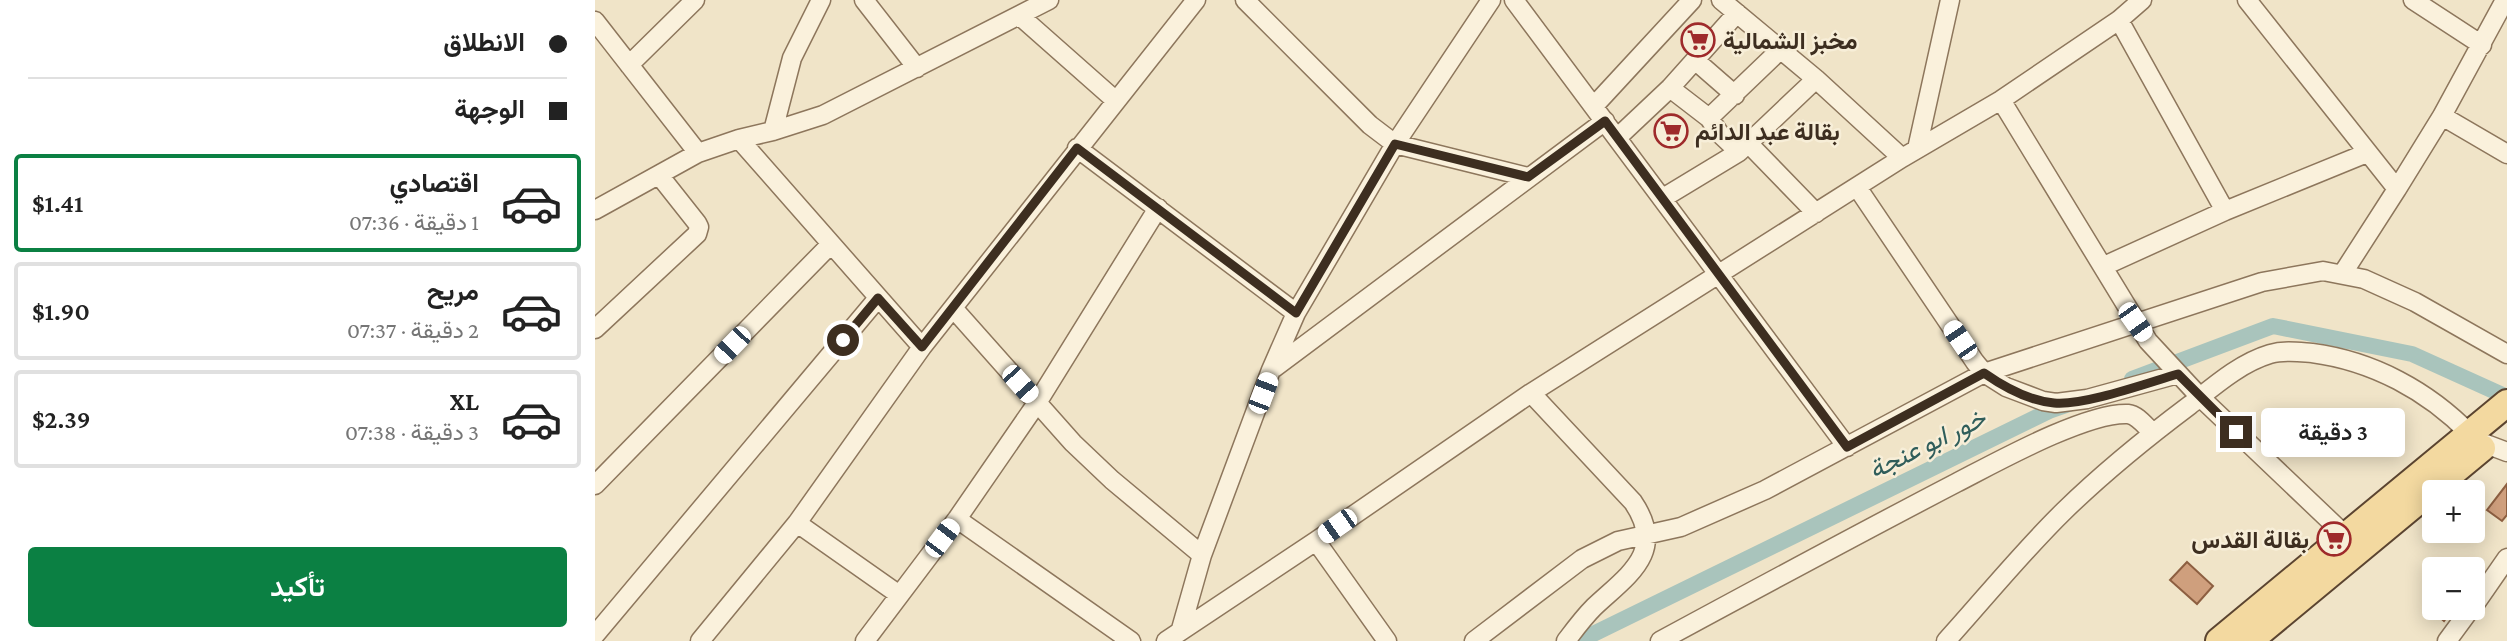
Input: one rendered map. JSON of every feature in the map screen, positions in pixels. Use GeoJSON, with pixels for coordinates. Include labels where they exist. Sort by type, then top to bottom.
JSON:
{"type":"FeatureCollection","features":[{"type":"Feature","properties":{"kind":"main road"},"geometry":{"type":"LineString","coordinates":[[2249,641],[2492,436],[2507,403]]}},
{"type":"Feature","properties":{"kind":"main road"},"geometry":{"type":"LineString","coordinates":[[2219,641],[2347,537],[2492,436]]}},
{"type":"Feature","properties":{"kind":"street"},"geometry":{"type":"LineString","coordinates":[[629,65],[695,0]]}},
{"type":"Feature","properties":{"kind":"street"},"geometry":{"type":"LineString","coordinates":[[773,131],[792,58],[821,0]]}},
{"type":"Feature","properties":{"kind":"street"},"geometry":{"type":"LineString","coordinates":[[864,0],[917,68]]}},
{"type":"Feature","properties":{"kind":"street"},"geometry":{"type":"LineString","coordinates":[[595,209],[698,153],[823,115],[1049,0]]}},
{"type":"Feature","properties":{"kind":"street"},"geometry":{"type":"LineString","coordinates":[[700,641],[796,523],[922,347],[1196,0]]}},
{"type":"Feature","properties":{"kind":"street"},"geometry":{"type":"LineString","coordinates":[[1245,0],[1264,7],[1370,125],[1395,144],[1528,177]]}},
{"type":"Feature","properties":{"kind":"street"},"geometry":{"type":"LineString","coordinates":[[1173,637],[1271,370],[1296,313],[1395,144],[1491,0]]}},
{"type":"Feature","properties":{"kind":"street"},"geometry":{"type":"LineString","coordinates":[[1514,0],[1847,447]]}},
{"type":"Feature","properties":{"kind":"street"},"geometry":{"type":"LineString","coordinates":[[1594,106],[1692,0]]}},
{"type":"Feature","properties":{"kind":"street"},"geometry":{"type":"LineString","coordinates":[[1721,0],[1910,154]]}},
{"type":"Feature","properties":{"kind":"street"},"geometry":{"type":"LineString","coordinates":[[1910,154],[1950,0]]}},
{"type":"Feature","properties":{"kind":"street"},"geometry":{"type":"LineString","coordinates":[[1173,637],[1531,393],[1857,187],[2001,100],[2119,20],[2142,0]]}},
{"type":"Feature","properties":{"kind":"street"},"geometry":{"type":"LineString","coordinates":[[2247,0],[2397,189]]}},
{"type":"Feature","properties":{"kind":"street"},"geometry":{"type":"LineString","coordinates":[[2413,0],[2482,45]]}},
{"type":"Feature","properties":{"kind":"street"},"geometry":{"type":"LineString","coordinates":[[2343,273],[2442,116],[2482,45],[2501,22],[2505,0]]}},
{"type":"Feature","properties":{"kind":"street"},"geometry":{"type":"LineString","coordinates":[[1618,137],[1696,61],[1737,13]]}},
{"type":"Feature","properties":{"kind":"street"},"geometry":{"type":"LineString","coordinates":[[1020,16],[1115,100]]}},
{"type":"Feature","properties":{"kind":"street"},"geometry":{"type":"LineString","coordinates":[[2119,20],[2225,211]]}},
{"type":"Feature","properties":{"kind":"street"},"geometry":{"type":"LineString","coordinates":[[595,21],[698,153]]}},
{"type":"Feature","properties":{"kind":"street"},"geometry":{"type":"LineString","coordinates":[[1709,118],[1781,49]]}},
{"type":"Feature","properties":{"kind":"street"},"geometry":{"type":"LineString","coordinates":[[1696,61],[1735,95]]}},
{"type":"Feature","properties":{"kind":"street"},"geometry":{"type":"LineString","coordinates":[[1663,198],[1743,148],[1816,79]]}},
{"type":"Feature","properties":{"kind":"street"},"geometry":{"type":"LineString","coordinates":[[1670,88],[1709,118],[1720,134],[1743,148],[1816,213]]}},
{"type":"Feature","properties":{"kind":"street"},"geometry":{"type":"LineString","coordinates":[[2001,100],[2104,266],[2135,322],[2160,355],[2200,397],[2347,537]]}},
{"type":"Feature","properties":{"kind":"street"},"geometry":{"type":"LineString","coordinates":[[2442,116],[2507,153]]}},
{"type":"Feature","properties":{"kind":"street"},"geometry":{"type":"LineString","coordinates":[[1271,370],[1605,121]]}},
{"type":"Feature","properties":{"kind":"street"},"geometry":{"type":"LineString","coordinates":[[739,139],[922,347]]}},
{"type":"Feature","properties":{"kind":"street"},"geometry":{"type":"LineString","coordinates":[[1077,148],[1296,313]]}},
{"type":"Feature","properties":{"kind":"street"},"geometry":{"type":"LineString","coordinates":[[2104,266],[2225,211],[2367,153]]}},
{"type":"Feature","properties":{"kind":"street"},"geometry":{"type":"LineString","coordinates":[[595,329],[697,234],[697,223],[659,174]]}},
{"type":"Feature","properties":{"kind":"street"},"geometry":{"type":"LineString","coordinates":[[1857,187],[1984,373],[2023,394],[2056,403],[2087,399],[2178,374]]}},
{"type":"Feature","properties":{"kind":"street"},"geometry":{"type":"LineString","coordinates":[[866,641],[898,594],[957,519],[1037,403],[1158,208]]}},
{"type":"Feature","properties":{"kind":"street"},"geometry":{"type":"LineString","coordinates":[[595,485],[830,245]]}},
{"type":"Feature","properties":{"kind":"street"},"geometry":{"type":"LineString","coordinates":[[1474,641],[1569,568],[1618,541],[1666,531],[1696,521],[1765,490],[1984,373],[2262,282],[2303,273],[2343,273],[2390,289],[2507,354]]}},
{"type":"Feature","properties":{"kind":"street"},"geometry":{"type":"LineString","coordinates":[[595,635],[878,298]]}},
{"type":"Feature","properties":{"kind":"street"},"geometry":{"type":"LineString","coordinates":[[953,308],[1073,443],[1202,555]]}},
{"type":"Feature","properties":{"kind":"street"},"geometry":{"type":"LineString","coordinates":[[1946,641],[2064,511],[2153,433],[2230,374],[2270,354],[2289,352],[2328,355],[2360,363],[2425,396],[2492,436]]}},
{"type":"Feature","properties":{"kind":"street"},"geometry":{"type":"LineString","coordinates":[[1531,393],[1633,502],[1641,514],[1647,534],[1646,547],[1638,566],[1580,621],[1566,641]]}},
{"type":"Feature","properties":{"kind":"street"},"geometry":{"type":"LineString","coordinates":[[1660,641],[1853,536],[2037,443],[2100,418],[2128,414],[2153,433]]}},
{"type":"Feature","properties":{"kind":"street"},"geometry":{"type":"LineString","coordinates":[[957,519],[1131,641]]}},
{"type":"Feature","properties":{"kind":"street"},"geometry":{"type":"LineString","coordinates":[[796,523],[898,594]]}},
{"type":"Feature","properties":{"kind":"street"},"geometry":{"type":"LineString","coordinates":[[1316,541],[1387,641]]}},
{"type":"Feature","properties":{"kind":"street"},"geometry":{"type":"LineString","coordinates":[[2485,589],[2507,558]]}},
{"type":"Feature","properties":{"kind":"street"},"geometry":{"type":"LineString","coordinates":[[2447,641],[2462,620]]}},
{"type":"Feature","properties":{"kind":"building"},"geometry":{"type":"Polygon","coordinates":[[[2507,484],[2507,515],[2502,521],[2487,510],[2507,484]]]}},
{"type":"Feature","properties":{"kind":"building"},"geometry":{"type":"Polygon","coordinates":[[[2187,562],[2213,586],[2197,604],[2170,580],[2187,562]]]}},
{"type":"Feature","properties":{"kind":"waterway","name":"خور ابو عنجة"},"geometry":{"type":"LineString","coordinates":[[2132,379],[2273,326],[2412,354],[2507,397]]}},
{"type":"Feature","properties":{"kind":"waterway","name":"خور ابو عنجة"},"geometry":{"type":"LineString","coordinates":[[1579,641],[2049,411],[2069,404]]}},
{"type":"Feature","properties":{"kind":"place","name":"مخبز الشمالية"},"geometry":{"type":"Point","coordinates":[1698,40]}},
{"type":"Feature","properties":{"kind":"place","name":"بقالة عبد الدائم"},"geometry":{"type":"Point","coordinates":[1671,131]}},
{"type":"Feature","properties":{"kind":"place","name":"بقالة القدس"},"geometry":{"type":"Point","coordinates":[2334,539]}},
{"type":"Feature","properties":{"kind":"route"},"geometry":{"type":"LineString","coordinates":[[843,340],[878,298],[922,347],[1077,148],[1296,313],[1395,144],[1528,177],[1605,121],[1847,447],[1984,373],[2006,387],[2056,403],[2087,399],[2178,374],[2236,432]]}}]}
